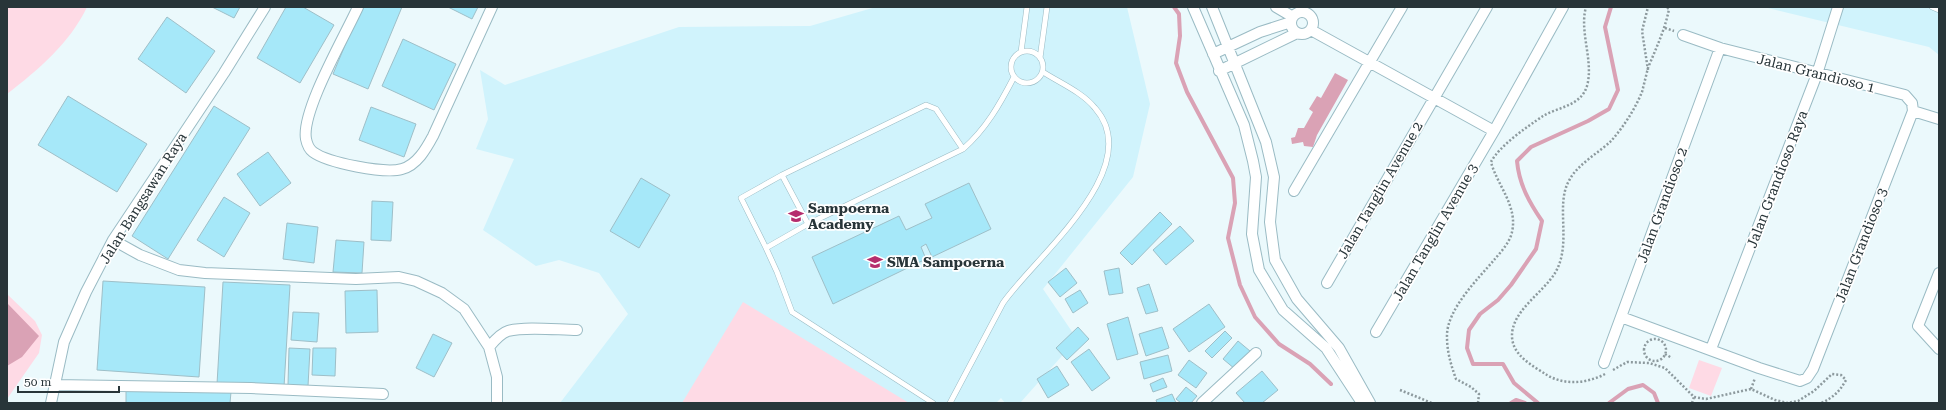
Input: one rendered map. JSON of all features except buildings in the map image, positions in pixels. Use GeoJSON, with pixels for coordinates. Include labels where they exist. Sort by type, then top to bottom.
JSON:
{"type":"FeatureCollection","features":[{"type":"Feature","properties":{"kind":"street","name":"Jalan Bangsawan Raya"},"geometry":{"type":"LineString","coordinates":[[51,403],[64,342],[71,324],[113,240],[220,79],[265,7]]}},
{"type":"Feature","properties":{"kind":"street"},"geometry":{"type":"LineString","coordinates":[[358,7],[312,104],[305,129],[306,140],[309,148],[314,153],[326,158],[350,165],[384,171],[402,169],[409,166],[424,151],[433,136],[492,7]]}},
{"type":"Feature","properties":{"kind":"street"},"geometry":{"type":"LineString","coordinates":[[1193,7],[1244,125],[1256,177],[1252,234],[1259,270],[1283,310],[1326,348],[1362,403]]}},
{"type":"Feature","properties":{"kind":"street"},"geometry":{"type":"LineString","coordinates":[[1212,7],[1266,142],[1274,178],[1270,222],[1275,260],[1297,299],[1339,348],[1370,403]]}},
{"type":"Feature","properties":{"kind":"street"},"geometry":{"type":"LineString","coordinates":[[1276,7],[1292,19]]}},
{"type":"Feature","properties":{"kind":"street"},"geometry":{"type":"LineString","coordinates":[[1294,191],[1402,7]]}},
{"type":"Feature","properties":{"kind":"street","name":"Jalan Tanglin Avenue 2"},"geometry":{"type":"LineString","coordinates":[[1327,283],[1487,7]]}},
{"type":"Feature","properties":{"kind":"street","name":"Jalan Tanglin Avenue 3"},"geometry":{"type":"LineString","coordinates":[[1376,332],[1494,131],[1563,7]]}},
{"type":"Feature","properties":{"kind":"street","name":"Jalan Grandioso Raya"},"geometry":{"type":"LineString","coordinates":[[1711,349],[1817,74],[1838,7]]}},
{"type":"Feature","properties":{"kind":"street"},"geometry":{"type":"LineString","coordinates":[[1213,54],[1292,19],[1301,12],[1309,10],[1314,22],[1312,30],[1304,35],[1297,33],[1292,29],[1292,19]]}},
{"type":"Feature","properties":{"kind":"street"},"geometry":{"type":"LineString","coordinates":[[1312,30],[1494,131]]}},
{"type":"Feature","properties":{"kind":"street"},"geometry":{"type":"LineString","coordinates":[[1220,71],[1297,33]]}},
{"type":"Feature","properties":{"kind":"street","name":"Jalan Grandioso 1"},"geometry":{"type":"LineString","coordinates":[[1683,35],[1720,48],[1817,74],[1905,95],[1912,103],[1913,111]]}},
{"type":"Feature","properties":{"kind":"street","name":"Jalan Grandioso 2"},"geometry":{"type":"LineString","coordinates":[[1604,363],[1720,48]]}},
{"type":"Feature","properties":{"kind":"street"},"geometry":{"type":"LineString","coordinates":[[1913,111],[1939,119]]}},
{"type":"Feature","properties":{"kind":"street","name":"Jalan Grandioso 3"},"geometry":{"type":"LineString","coordinates":[[1711,349],[1759,368],[1800,381],[1807,378],[1813,369],[1913,111]]}},
{"type":"Feature","properties":{"kind":"street"},"geometry":{"type":"LineString","coordinates":[[113,240],[140,255],[179,270],[206,273],[356,279],[399,277],[416,281],[442,293],[464,309],[489,347],[497,377],[497,403]]}},
{"type":"Feature","properties":{"kind":"street"},"geometry":{"type":"LineString","coordinates":[[1939,273],[1918,326],[1939,349]]}},
{"type":"Feature","properties":{"kind":"street"},"geometry":{"type":"LineString","coordinates":[[1621,317],[1711,349]]}},
{"type":"Feature","properties":{"kind":"street"},"geometry":{"type":"LineString","coordinates":[[489,347],[496,339],[508,331],[523,329],[577,330]]}},
{"type":"Feature","properties":{"kind":"street"},"geometry":{"type":"LineString","coordinates":[[1202,403],[1256,353]]}},
{"type":"Feature","properties":{"kind":"street"},"geometry":{"type":"LineString","coordinates":[[54,385],[250,388],[383,394]]}},
{"type":"Feature","properties":{"kind":"lane"},"geometry":{"type":"LineString","coordinates":[[1021,52],[1027,7]]}},
{"type":"Feature","properties":{"kind":"lane"},"geometry":{"type":"LineString","coordinates":[[1040,58],[1047,7]]}},
{"type":"Feature","properties":{"kind":"lane"},"geometry":{"type":"LineString","coordinates":[[1932,7],[1939,10]]}},
{"type":"Feature","properties":{"kind":"lane"},"geometry":{"type":"LineString","coordinates":[[1031,51],[1043,62],[1043,72],[1036,81],[1031,83],[1019,82],[1010,70],[1014,56],[1021,52],[1031,51]]}},
{"type":"Feature","properties":{"kind":"lane"},"geometry":{"type":"LineString","coordinates":[[950,403],[1004,303],[1012,291],[1061,237],[1087,201],[1106,167],[1108,152],[1107,127],[1096,108],[1078,93],[1043,72]]}},
{"type":"Feature","properties":{"kind":"lane"},"geometry":{"type":"LineString","coordinates":[[766,248],[808,224],[963,149],[978,136],[1014,77]]}},
{"type":"Feature","properties":{"kind":"lane"},"geometry":{"type":"LineString","coordinates":[[933,403],[792,312],[766,248],[741,198],[782,175],[926,105],[936,109],[963,149]]}},
{"type":"Feature","properties":{"kind":"lane"},"geometry":{"type":"LineString","coordinates":[[782,175],[808,224]]}},
{"type":"Feature","properties":{"kind":"path"},"geometry":{"type":"LineString","coordinates":[[1478,403],[1479,394],[1471,387],[1456,379],[1449,359],[1446,336],[1451,318],[1463,298],[1500,253],[1508,242],[1512,232],[1512,220],[1509,203],[1494,172],[1491,162],[1496,153],[1544,116],[1577,101],[1583,94],[1587,86],[1588,75],[1584,20],[1586,7]]}},
{"type":"Feature","properties":{"kind":"path"},"geometry":{"type":"LineString","coordinates":[[1648,7],[1642,31],[1648,70]]}},
{"type":"Feature","properties":{"kind":"path"},"geometry":{"type":"LineString","coordinates":[[1666,7],[1669,9],[1665,28],[1648,70],[1642,92],[1629,117],[1612,140],[1569,179],[1564,197],[1564,245],[1561,258],[1556,272],[1545,286],[1530,300],[1520,314],[1512,338],[1516,351],[1527,363],[1551,378],[1573,383],[1595,380],[1627,362],[1650,361],[1659,360],[1665,354],[1666,350],[1663,342],[1655,339],[1647,342],[1644,350],[1645,354],[1650,361],[1665,368],[1694,397],[1706,399],[1751,389],[1775,400],[1787,402],[1798,401],[1814,391],[1832,374],[1841,375],[1846,380],[1842,388],[1834,397],[1821,403]]}},
{"type":"Feature","properties":{"kind":"path"},"geometry":{"type":"LineString","coordinates":[[1665,354],[1672,358]]}},
{"type":"Feature","properties":{"kind":"path"},"geometry":{"type":"LineString","coordinates":[[1400,390],[1432,403]]}},
{"type":"Feature","properties":{"kind":"path"},"geometry":{"type":"LineString","coordinates":[[1692,403],[1694,397]]}},
{"type":"Feature","properties":{"kind":"path"},"geometry":{"type":"LineString","coordinates":[[1798,401],[1802,403]]}},
{"type":"Feature","properties":{"kind":"shaded area"},"geometry":{"type":"Polygon","coordinates":[[[7,7],[87,7],[72,32],[52,55],[7,94],[7,7]]]}},
{"type":"Feature","properties":{"kind":"shaded area","name":"Sampoerna Academy"},"geometry":{"type":"Polygon","coordinates":[[[876,7],[1127,7],[1150,104],[1133,177],[1043,289],[1077,339],[1020,403],[1005,403],[1001,398],[996,403],[560,403],[628,314],[599,273],[559,260],[536,266],[483,230],[514,159],[476,149],[488,119],[480,70],[505,85],[679,27],[810,26],[876,7]]]}},
{"type":"Feature","properties":{"kind":"shaded area"},"geometry":{"type":"Polygon","coordinates":[[[1764,7],[1939,7],[1939,55],[1929,47],[1764,7]]]}},
{"type":"Feature","properties":{"kind":"shaded area"},"geometry":{"type":"Polygon","coordinates":[[[1335,73],[1348,80],[1317,135],[1313,147],[1304,146],[1303,142],[1292,144],[1291,138],[1295,137],[1298,128],[1304,128],[1313,112],[1309,109],[1317,96],[1321,98],[1335,73]]]}},
{"type":"Feature","properties":{"kind":"shaded area"},"geometry":{"type":"Polygon","coordinates":[[[7,294],[35,321],[42,335],[39,353],[7,399],[7,294]]]}},
{"type":"Feature","properties":{"kind":"shaded area"},"geometry":{"type":"Polygon","coordinates":[[[743,302],[909,403],[682,403],[743,302]]]}},
{"type":"Feature","properties":{"kind":"shaded area"},"geometry":{"type":"Polygon","coordinates":[[[7,303],[39,336],[22,357],[7,366],[7,303]]]}},
{"type":"Feature","properties":{"kind":"shaded area"},"geometry":{"type":"Polygon","coordinates":[[[1699,360],[1722,368],[1711,396],[1689,388],[1699,360]]]}},
{"type":"Feature","properties":{"kind":"waterway"},"geometry":{"type":"LineString","coordinates":[[1174,7],[1179,14],[1180,36],[1176,63],[1187,92],[1233,178],[1235,203],[1228,238],[1240,285],[1255,317],[1279,344],[1310,364],[1331,384]]}},
{"type":"Feature","properties":{"kind":"waterway"},"geometry":{"type":"LineString","coordinates":[[1538,403],[1514,383],[1503,364],[1473,364],[1467,348],[1469,330],[1480,314],[1498,300],[1511,285],[1536,249],[1542,221],[1522,185],[1517,161],[1531,147],[1588,121],[1609,109],[1618,90],[1605,27],[1611,7]]}},
{"type":"Feature","properties":{"kind":"waterway"},"geometry":{"type":"LineString","coordinates":[[1609,403],[1628,389],[1643,385],[1654,393],[1658,403]]}},
{"type":"Feature","properties":{"kind":"waterway"},"geometry":{"type":"LineString","coordinates":[[1511,403],[1516,400],[1525,403]]}},
{"type":"Feature","properties":{"kind":"place","name":"Sampoerna Academy"},"geometry":{"type":"Point","coordinates":[796,216]}},
{"type":"Feature","properties":{"kind":"place","name":"SMA Sampoerna"},"geometry":{"type":"Point","coordinates":[875,262]}}]}
